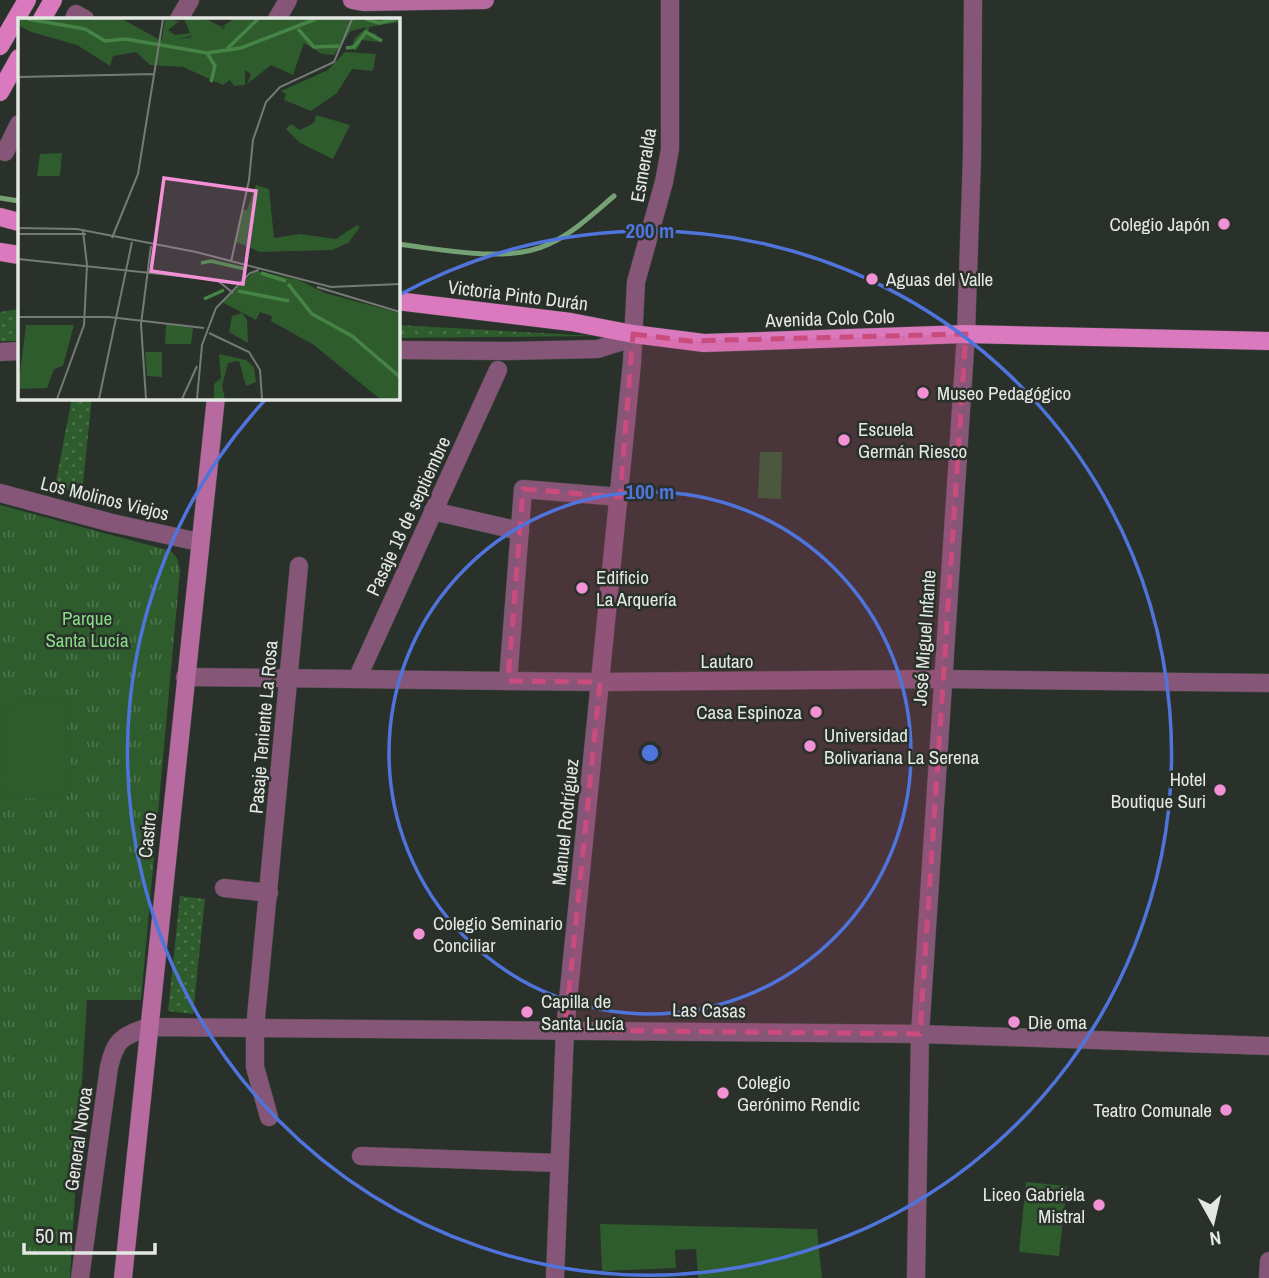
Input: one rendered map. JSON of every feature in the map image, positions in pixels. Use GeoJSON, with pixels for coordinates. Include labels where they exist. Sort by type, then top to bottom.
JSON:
{"type":"FeatureCollection","features":[{"type":"Feature","properties":{"kind":"main road"},"geometry":{"type":"LineString","coordinates":[[0,46],[27,0]]}},
{"type":"Feature","properties":{"kind":"main road"},"geometry":{"type":"LineString","coordinates":[[43,18],[53,0]]}},
{"type":"Feature","properties":{"kind":"main road"},"geometry":{"type":"LineString","coordinates":[[360,1],[485,0]]}},
{"type":"Feature","properties":{"kind":"main road"},"geometry":{"type":"LineString","coordinates":[[0,92],[18,60]]}},
{"type":"Feature","properties":{"kind":"main road"},"geometry":{"type":"LineString","coordinates":[[0,217],[18,222]]}},
{"type":"Feature","properties":{"kind":"main road"},"geometry":{"type":"LineString","coordinates":[[0,244],[18,242]]}},
{"type":"Feature","properties":{"kind":"main road"},"geometry":{"type":"LineString","coordinates":[[0,252],[18,255]]}},
{"type":"Feature","properties":{"kind":"main road","name":"Victoria Pinto Durán"},"geometry":{"type":"LineString","coordinates":[[399,301],[571,322],[633,334]]}},
{"type":"Feature","properties":{"kind":"main road","name":"Avenida Colo Colo"},"geometry":{"type":"LineString","coordinates":[[633,334],[704,343],[966,334],[1269,341]]}},
{"type":"Feature","properties":{"kind":"main road","name":"Castro"},"geometry":{"type":"LineString","coordinates":[[123,1278],[216,399]]}},
{"type":"Feature","properties":{"kind":"street"},"geometry":{"type":"LineString","coordinates":[[180,18],[190,0]]}},
{"type":"Feature","properties":{"kind":"street"},"geometry":{"type":"LineString","coordinates":[[277,18],[288,0]]}},
{"type":"Feature","properties":{"kind":"street","name":"Esmeralda"},"geometry":{"type":"LineString","coordinates":[[633,334],[639,270],[660,198],[670,149],[670,0]]}},
{"type":"Feature","properties":{"kind":"street","name":"José Miguel Infante"},"geometry":{"type":"LineString","coordinates":[[916,1278],[920,1034],[966,334],[972,156],[973,0]]}},
{"type":"Feature","properties":{"kind":"street"},"geometry":{"type":"LineString","coordinates":[[5,152],[18,126]]}},
{"type":"Feature","properties":{"kind":"street"},"geometry":{"type":"LineString","coordinates":[[399,350],[598,349],[623,341],[633,334]]}},
{"type":"Feature","properties":{"kind":"street","name":"Manuel Rodríguez"},"geometry":{"type":"LineString","coordinates":[[555,1278],[565,1030],[620,497],[633,334]]}},
{"type":"Feature","properties":{"kind":"street"},"geometry":{"type":"LineString","coordinates":[[0,352],[18,351]]}},
{"type":"Feature","properties":{"kind":"street","name":"Pasaje 18 de septiembre"},"geometry":{"type":"LineString","coordinates":[[356,679],[498,370]]}},
{"type":"Feature","properties":{"kind":"street"},"geometry":{"type":"LineString","coordinates":[[508,681],[523,489],[620,497]]}},
{"type":"Feature","properties":{"kind":"street","name":"Los Molinos Viejos"},"geometry":{"type":"LineString","coordinates":[[0,493],[112,523],[200,542]]}},
{"type":"Feature","properties":{"kind":"street"},"geometry":{"type":"LineString","coordinates":[[433,511],[520,531]]}},
{"type":"Feature","properties":{"kind":"street","name":"Pasaje Teniente La Rosa"},"geometry":{"type":"LineString","coordinates":[[269,1117],[255,1067],[255,1028],[299,566]]}},
{"type":"Feature","properties":{"kind":"street","name":"Lautaro"},"geometry":{"type":"LineString","coordinates":[[185,677],[600,682],[943,679],[1269,683]]}},
{"type":"Feature","properties":{"kind":"street"},"geometry":{"type":"LineString","coordinates":[[225,888],[269,893]]}},
{"type":"Feature","properties":{"kind":"street","name":"Las Casas"},"geometry":{"type":"LineString","coordinates":[[148,1027],[920,1034],[1269,1046]]}},
{"type":"Feature","properties":{"kind":"street","name":"General Novoa"},"geometry":{"type":"LineString","coordinates":[[80,1278],[109,1067],[115,1045],[130,1034],[148,1027]]}},
{"type":"Feature","properties":{"kind":"street"},"geometry":{"type":"LineString","coordinates":[[361,1156],[559,1163]]}},
{"type":"Feature","properties":{"kind":"street"},"geometry":{"type":"LineString","coordinates":[[1268,1278],[1269,1261]]}},
{"type":"Feature","properties":{"kind":"highlighted area"},"geometry":{"type":"Polygon","coordinates":[[[633,334],[689,341],[966,334],[920,1034],[565,1030],[600,682],[508,681],[523,489],[620,497],[633,334]]]}},
{"type":"Feature","properties":{"kind":"green space"},"geometry":{"type":"Polygon","coordinates":[[[18,309],[18,341],[0,341],[0,312],[18,309]]]}},
{"type":"Feature","properties":{"kind":"green space"},"geometry":{"type":"Polygon","coordinates":[[[399,325],[596,336],[399,338],[399,325]]]}},
{"type":"Feature","properties":{"kind":"green space"},"geometry":{"type":"Polygon","coordinates":[[[72,399],[92,399],[82,493],[55,487],[72,399]]]}},
{"type":"Feature","properties":{"kind":"green space"},"geometry":{"type":"Polygon","coordinates":[[[760,452],[782,452],[781,499],[758,498],[760,452]]]}},
{"type":"Feature","properties":{"kind":"green space","name":"Parque Santa Lucía"},"geometry":{"type":"Polygon","coordinates":[[[0,505],[171,551],[177,558],[180,571],[141,1000],[87,1000],[70,1278],[0,1278],[0,505]]]}},
{"type":"Feature","properties":{"kind":"green space"},"geometry":{"type":"Polygon","coordinates":[[[66,701],[71,796],[4,799],[0,705],[66,701]]]}},
{"type":"Feature","properties":{"kind":"green space"},"geometry":{"type":"Polygon","coordinates":[[[180,896],[205,899],[193,1014],[168,1011],[180,896]]]}},
{"type":"Feature","properties":{"kind":"green space"},"geometry":{"type":"Polygon","coordinates":[[[1026,1182],[1067,1186],[1059,1256],[1019,1252],[1026,1182]]]}},
{"type":"Feature","properties":{"kind":"green space"},"geometry":{"type":"Polygon","coordinates":[[[600,1224],[817,1229],[822,1278],[698,1278],[696,1249],[675,1250],[676,1268],[602,1271],[600,1224]]]}},
{"type":"Feature","properties":{"kind":"waterway"},"geometry":{"type":"LineString","coordinates":[[399,244],[494,254],[533,250],[566,234],[614,196]]}},
{"type":"Feature","properties":{"kind":"waterway"},"geometry":{"type":"LineString","coordinates":[[0,198],[18,201]]}},
{"type":"Feature","properties":{"kind":"place","name":"Colegio Japón"},"geometry":{"type":"Point","coordinates":[1224,224]}},
{"type":"Feature","properties":{"kind":"place","name":"Aguas del Valle"},"geometry":{"type":"Point","coordinates":[872,279]}},
{"type":"Feature","properties":{"kind":"place","name":"Museo Pedagógico"},"geometry":{"type":"Point","coordinates":[923,393]}},
{"type":"Feature","properties":{"kind":"place","name":"Escuela Germán Riesco"},"geometry":{"type":"Point","coordinates":[844,440]}},
{"type":"Feature","properties":{"kind":"place","name":"Edificio La Arquería"},"geometry":{"type":"Point","coordinates":[582,588]}},
{"type":"Feature","properties":{"kind":"place","name":"Casa Espinoza"},"geometry":{"type":"Point","coordinates":[816,712]}},
{"type":"Feature","properties":{"kind":"place","name":"Universidad Bolivariana La Serena"},"geometry":{"type":"Point","coordinates":[810,746]}},
{"type":"Feature","properties":{"kind":"place","name":"Hotel Boutique Suri"},"geometry":{"type":"Point","coordinates":[1220,790]}},
{"type":"Feature","properties":{"kind":"place","name":"Colegio Seminario Conciliar"},"geometry":{"type":"Point","coordinates":[419,934]}},
{"type":"Feature","properties":{"kind":"place","name":"Capilla de Santa Lucía"},"geometry":{"type":"Point","coordinates":[527,1012]}},
{"type":"Feature","properties":{"kind":"place","name":"Die oma"},"geometry":{"type":"Point","coordinates":[1014,1022]}},
{"type":"Feature","properties":{"kind":"place","name":"Colegio Gerónimo Rendic"},"geometry":{"type":"Point","coordinates":[723,1093]}},
{"type":"Feature","properties":{"kind":"place","name":"Teatro Comunale"},"geometry":{"type":"Point","coordinates":[1226,1110]}},
{"type":"Feature","properties":{"kind":"place","name":"Liceo Gabriela Mistral"},"geometry":{"type":"Point","coordinates":[1099,1205]}}]}
